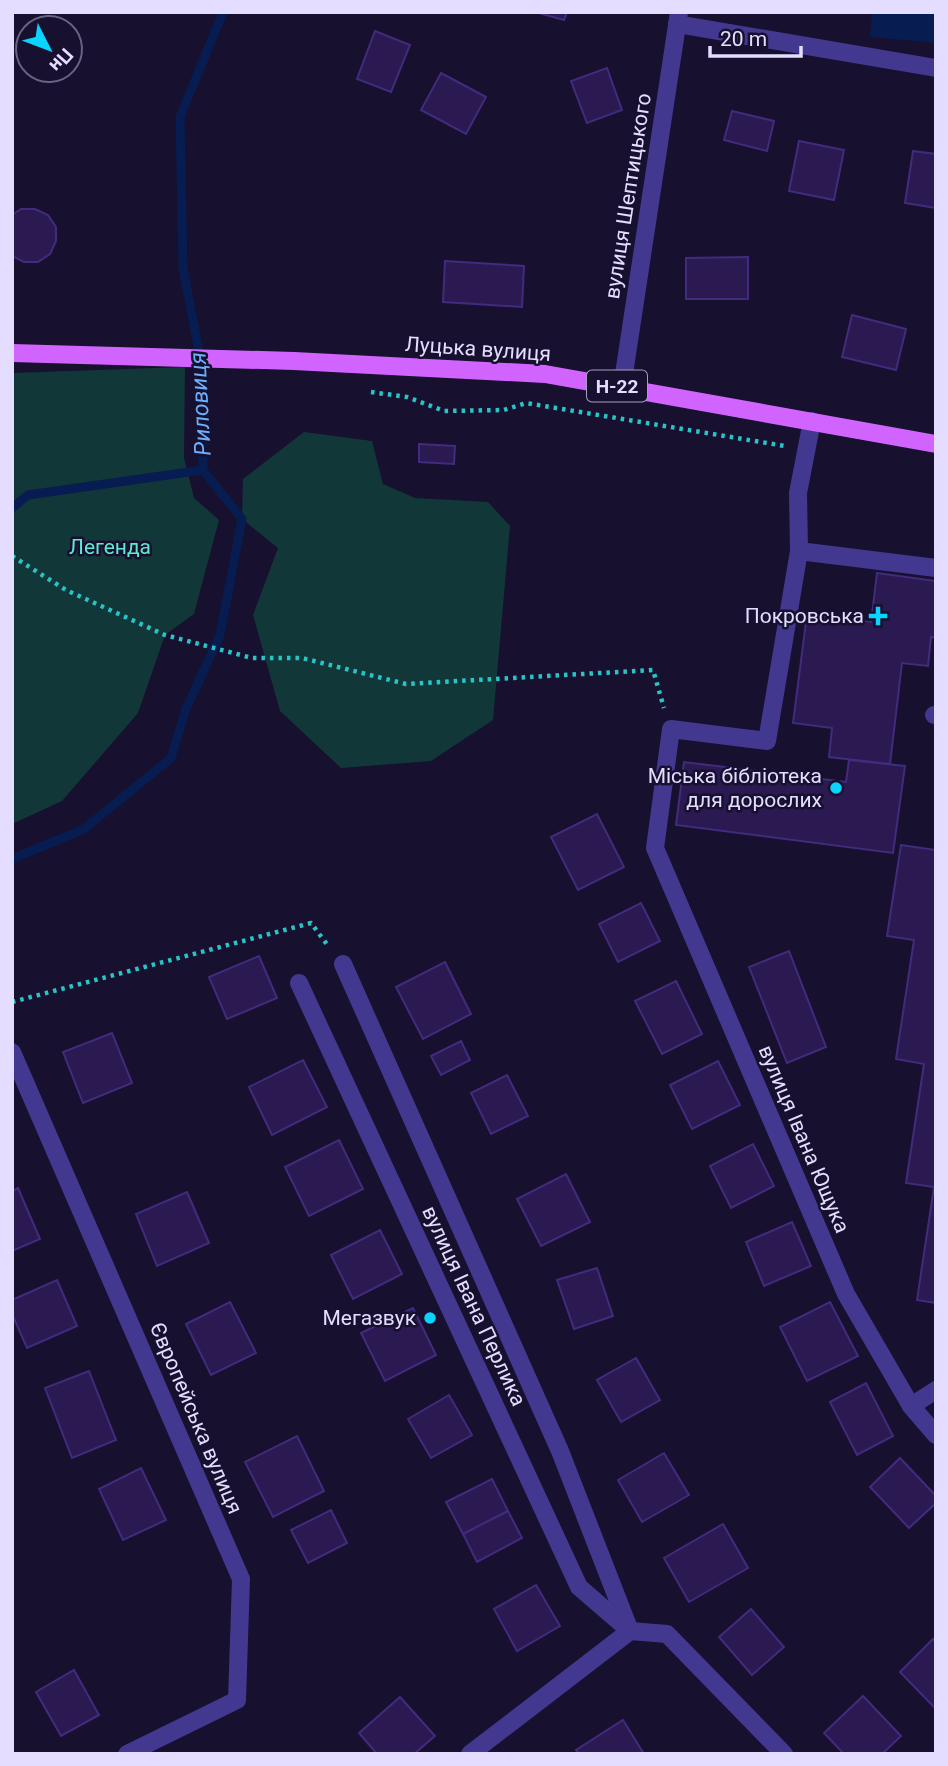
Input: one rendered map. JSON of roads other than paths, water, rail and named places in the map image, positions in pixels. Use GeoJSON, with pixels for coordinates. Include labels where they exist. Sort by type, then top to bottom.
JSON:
{"type":"FeatureCollection","features":[{"type":"Feature","properties":{"kind":"main road","name":"Луцька вулиця"},"geometry":{"type":"LineString","coordinates":[[12,353],[294,361],[545,374],[936,444]]}},
{"type":"Feature","properties":{"kind":"street"},"geometry":{"type":"LineString","coordinates":[[676,16],[936,68]]}},
{"type":"Feature","properties":{"kind":"street","name":"вулиця Шептицького"},"geometry":{"type":"LineString","coordinates":[[622,387],[676,16]]}},
{"type":"Feature","properties":{"kind":"street"},"geometry":{"type":"LineString","coordinates":[[812,421],[798,493],[799,551],[936,568]]}},
{"type":"Feature","properties":{"kind":"street","name":"вулиця Івана Ющука"},"geometry":{"type":"LineString","coordinates":[[799,551],[768,741],[671,729],[655,848],[846,1294],[911,1406],[936,1435]]}},
{"type":"Feature","properties":{"kind":"street","name":"вулиця Івана Перлика"},"geometry":{"type":"LineString","coordinates":[[343,964],[560,1451],[630,1631]]}},
{"type":"Feature","properties":{"kind":"street","name":"вулиця Івана Перлика"},"geometry":{"type":"LineString","coordinates":[[299,983],[579,1587],[630,1631]]}},
{"type":"Feature","properties":{"kind":"street","name":"Європейська вулиця"},"geometry":{"type":"LineString","coordinates":[[12,1052],[241,1579],[237,1700],[127,1754]]}},
{"type":"Feature","properties":{"kind":"street"},"geometry":{"type":"LineString","coordinates":[[911,1406],[936,1390]]}},
{"type":"Feature","properties":{"kind":"street"},"geometry":{"type":"LineString","coordinates":[[470,1754],[630,1631],[667,1634],[784,1754]]}},
{"type":"Feature","properties":{"kind":"water"},"geometry":{"type":"Polygon","coordinates":[[[872,12],[936,12],[936,43],[870,37],[872,12]]]}},
{"type":"Feature","properties":{"kind":"waterway","name":"Риловиця"},"geometry":{"type":"LineString","coordinates":[[12,859],[84,829],[171,758],[186,709],[220,635],[242,519],[203,470],[202,368],[183,268],[180,117],[223,12]]}},
{"type":"Feature","properties":{"kind":"waterway"},"geometry":{"type":"LineString","coordinates":[[12,508],[28,495],[203,470]]}},
{"type":"Feature","properties":{"kind":"place","name":"Покровська"},"geometry":{"type":"Point","coordinates":[878,616]}},
{"type":"Feature","properties":{"kind":"place","name":"Міська бібліотека для дорослих"},"geometry":{"type":"Point","coordinates":[836,788]}},
{"type":"Feature","properties":{"kind":"place","name":"Мегазвук"},"geometry":{"type":"Point","coordinates":[430,1318]}},
{"type":"Feature","properties":{"kind":"park label","name":"Легенда"},"geometry":{"type":"Point","coordinates":[110,547]}}]}
